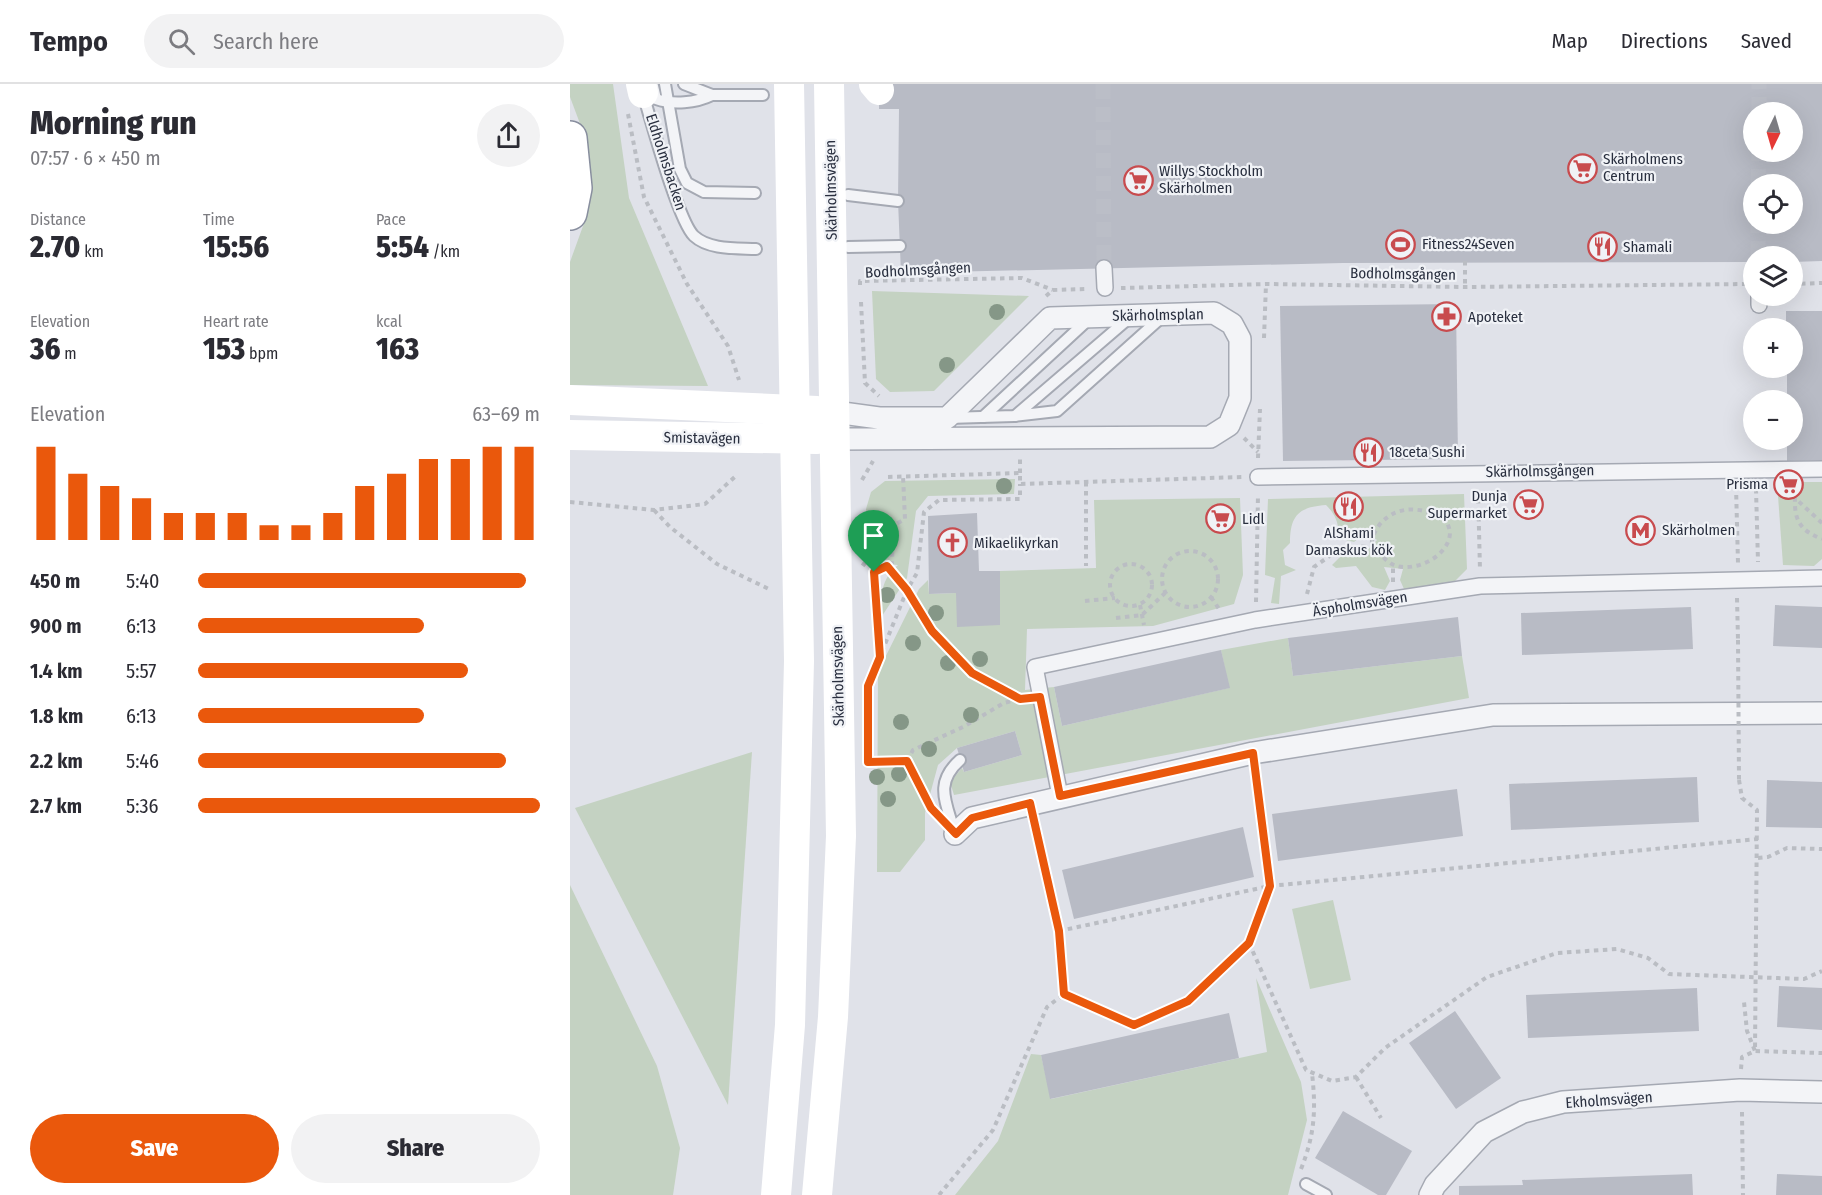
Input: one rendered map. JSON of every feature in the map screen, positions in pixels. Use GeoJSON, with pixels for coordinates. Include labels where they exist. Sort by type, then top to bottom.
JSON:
{"type":"FeatureCollection","features":[{"type":"Feature","properties":{"kind":"highway"},"geometry":{"type":"LineString","coordinates":[[570,138],[575,188],[570,213]]}},
{"type":"Feature","properties":{"kind":"main road","name":"Skärholmsvägen"},"geometry":{"type":"LineString","coordinates":[[817,1195],[833,1017],[841,836],[829,84]]}},
{"type":"Feature","properties":{"kind":"main road"},"geometry":{"type":"LineString","coordinates":[[776,1195],[790,1025],[800,662],[797,439],[781,90]]}},
{"type":"Feature","properties":{"kind":"main road","name":"Smistavägen"},"geometry":{"type":"LineString","coordinates":[[586,418],[796,410],[835,426]]}},
{"type":"Feature","properties":{"kind":"main road","name":"Smistavägen"},"geometry":{"type":"LineString","coordinates":[[586,418],[797,439],[835,426]]}},
{"type":"Feature","properties":{"kind":"street"},"geometry":{"type":"LineString","coordinates":[[1104,268],[1105,288]]}},
{"type":"Feature","properties":{"kind":"street","name":"Skärholmsplan"},"geometry":{"type":"LineString","coordinates":[[835,426],[1210,437],[1229,425],[1240,398],[1240,339],[1232,324],[1214,314],[1050,318],[947,418]]}},
{"type":"Feature","properties":{"kind":"street"},"geometry":{"type":"LineString","coordinates":[[835,426],[879,418],[947,418]]}},
{"type":"Feature","properties":{"kind":"street","name":"Skärholmsgången"},"geometry":{"type":"LineString","coordinates":[[1258,477],[1822,469]]}},
{"type":"Feature","properties":{"kind":"street","name":"Äspholmsvägen"},"geometry":{"type":"LineString","coordinates":[[1060,796],[1035,667],[1255,620],[1480,586],[1822,578]]}},
{"type":"Feature","properties":{"kind":"street"},"geometry":{"type":"LineString","coordinates":[[956,834],[972,818],[1253,753],[1493,715],[1822,713]]}},
{"type":"Feature","properties":{"kind":"street","name":"Ekholmsvägen"},"geometry":{"type":"LineString","coordinates":[[1430,1195],[1435,1185],[1484,1132],[1524,1112],[1563,1102],[1740,1090],[1822,1092]]}},
{"type":"Feature","properties":{"kind":"lane"},"geometry":{"type":"LineString","coordinates":[[684,84],[712,95]]}},
{"type":"Feature","properties":{"kind":"lane"},"geometry":{"type":"LineString","coordinates":[[654,90],[704,99],[712,95],[781,90]]}},
{"type":"Feature","properties":{"kind":"lane","name":"Eldholmsbacken"},"geometry":{"type":"LineString","coordinates":[[654,90],[680,169],[687,183],[704,192],[755,194]]}},
{"type":"Feature","properties":{"kind":"lane","name":"Eldholmsbacken"},"geometry":{"type":"LineString","coordinates":[[654,90],[679,207],[694,236],[721,247],[756,249]]}},
{"type":"Feature","properties":{"kind":"lane"},"geometry":{"type":"LineString","coordinates":[[848,195],[898,201]]}},
{"type":"Feature","properties":{"kind":"lane"},"geometry":{"type":"LineString","coordinates":[[848,247],[900,246]]}},
{"type":"Feature","properties":{"kind":"lane"},"geometry":{"type":"LineString","coordinates":[[947,418],[1014,416],[1057,411],[1166,314]]}},
{"type":"Feature","properties":{"kind":"lane"},"geometry":{"type":"LineString","coordinates":[[1014,416],[1132,315]]}},
{"type":"Feature","properties":{"kind":"lane"},"geometry":{"type":"LineString","coordinates":[[984,417],[1092,316]]}},
{"type":"Feature","properties":{"kind":"lane"},"geometry":{"type":"LineString","coordinates":[[956,834],[942,788],[948,770],[960,760]]}},
{"type":"Feature","properties":{"kind":"lane"},"geometry":{"type":"LineString","coordinates":[[1306,1184],[1326,1195]]}},
{"type":"Feature","properties":{"kind":"path"},"geometry":{"type":"LineString","coordinates":[[1465,261],[1465,287]]}},
{"type":"Feature","properties":{"kind":"path","name":"Bodholmsgången"},"geometry":{"type":"LineString","coordinates":[[883,401],[865,383],[860,281],[1022,278],[1053,290],[1266,284],[1465,287],[1743,284]]}},
{"type":"Feature","properties":{"kind":"path"},"geometry":{"type":"LineString","coordinates":[[1803,284],[1822,283]]}},
{"type":"Feature","properties":{"kind":"path"},"geometry":{"type":"LineString","coordinates":[[1044,297],[1053,290]]}},
{"type":"Feature","properties":{"kind":"path"},"geometry":{"type":"LineString","coordinates":[[1020,455],[1020,473]]}},
{"type":"Feature","properties":{"kind":"path"},"geometry":{"type":"LineString","coordinates":[[858,489],[872,462],[882,460]]}},
{"type":"Feature","properties":{"kind":"path"},"geometry":{"type":"LineString","coordinates":[[570,502],[654,510],[705,504],[737,475]]}},
{"type":"Feature","properties":{"kind":"path"},"geometry":{"type":"LineString","coordinates":[[874,572],[892,564],[893,526],[905,519],[903,476]]}},
{"type":"Feature","properties":{"kind":"path"},"geometry":{"type":"LineString","coordinates":[[1255,620],[1258,477]]}},
{"type":"Feature","properties":{"kind":"path"},"geometry":{"type":"LineString","coordinates":[[1756,479],[1758,578]]}},
{"type":"Feature","properties":{"kind":"path"},"geometry":{"type":"LineString","coordinates":[[1086,482],[1086,566]]}},
{"type":"Feature","properties":{"kind":"path"},"geometry":{"type":"LineString","coordinates":[[866,770],[868,762],[868,686],[907,590],[917,573],[924,512],[939,500],[1020,499],[1020,484]]}},
{"type":"Feature","properties":{"kind":"path"},"geometry":{"type":"LineString","coordinates":[[1478,488],[1480,586]]}},
{"type":"Feature","properties":{"kind":"path"},"geometry":{"type":"LineString","coordinates":[[1822,523],[1795,498],[1794,514],[1802,530],[1822,540]]}},
{"type":"Feature","properties":{"kind":"path"},"geometry":{"type":"LineString","coordinates":[[1736,499],[1740,780],[1742,798],[1757,810],[1758,839],[1755,1051]]}},
{"type":"Feature","properties":{"kind":"path"},"geometry":{"type":"LineString","coordinates":[[1302,613],[1314,567],[1341,548],[1372,546],[1394,565],[1415,566],[1432,560],[1444,549],[1450,533],[1446,519],[1428,511],[1405,508],[1390,515],[1379,526],[1371,540],[1372,546]]}},
{"type":"Feature","properties":{"kind":"path"},"geometry":{"type":"LineString","coordinates":[[654,510],[670,527],[717,564],[770,588],[774,596]]}},
{"type":"Feature","properties":{"kind":"path"},"geometry":{"type":"LineString","coordinates":[[1198,552],[1206,556],[1217,572],[1216,590],[1205,603],[1196,606],[1179,605],[1166,593],[1162,584],[1165,566],[1179,553],[1198,552]]}},
{"type":"Feature","properties":{"kind":"path"},"geometry":{"type":"LineString","coordinates":[[858,559],[874,572],[880,657]]}},
{"type":"Feature","properties":{"kind":"path"},"geometry":{"type":"LineString","coordinates":[[1132,564],[1145,569],[1152,581],[1150,595],[1140,604],[1126,606],[1115,598],[1111,579],[1119,568],[1132,564]]}},
{"type":"Feature","properties":{"kind":"path"},"geometry":{"type":"LineString","coordinates":[[887,566],[907,590],[932,631],[972,673],[1020,699]]}},
{"type":"Feature","properties":{"kind":"path"},"geometry":{"type":"LineString","coordinates":[[1152,581],[1162,584]]}},
{"type":"Feature","properties":{"kind":"path"},"geometry":{"type":"LineString","coordinates":[[1116,618],[1142,615],[1166,593]]}},
{"type":"Feature","properties":{"kind":"path"},"geometry":{"type":"LineString","coordinates":[[1084,601],[1115,598]]}},
{"type":"Feature","properties":{"kind":"path"},"geometry":{"type":"LineString","coordinates":[[907,761],[913,750],[963,727],[1004,703],[1040,697]]}},
{"type":"Feature","properties":{"kind":"path"},"geometry":{"type":"LineString","coordinates":[[1064,994],[1134,1025],[1188,1001],[1249,943],[1270,886],[1253,753]]}},
{"type":"Feature","properties":{"kind":"path"},"geometry":{"type":"LineString","coordinates":[[868,762],[907,761]]}},
{"type":"Feature","properties":{"kind":"path"},"geometry":{"type":"LineString","coordinates":[[907,761],[931,808],[956,834]]}},
{"type":"Feature","properties":{"kind":"path"},"geometry":{"type":"LineString","coordinates":[[1030,803],[1059,931],[1064,994]]}},
{"type":"Feature","properties":{"kind":"path"},"geometry":{"type":"LineString","coordinates":[[1059,931],[1270,886],[1758,839]]}},
{"type":"Feature","properties":{"kind":"path"},"geometry":{"type":"LineString","coordinates":[[1758,858],[1768,857],[1787,848],[1822,849]]}},
{"type":"Feature","properties":{"kind":"path"},"geometry":{"type":"LineString","coordinates":[[1249,943],[1306,1070],[1332,1081],[1356,1077],[1385,1048],[1487,977],[1557,954],[1617,949],[1648,958],[1670,974],[1804,979],[1822,971]]}},
{"type":"Feature","properties":{"kind":"path"},"geometry":{"type":"LineString","coordinates":[[939,1195],[993,1130],[1047,1007],[1064,994]]}},
{"type":"Feature","properties":{"kind":"path"},"geometry":{"type":"LineString","coordinates":[[1744,1002],[1747,1031],[1755,1051]]}},
{"type":"Feature","properties":{"kind":"path"},"geometry":{"type":"LineString","coordinates":[[1743,1195],[1743,1126],[1740,1090],[1742,1057],[1755,1051],[1822,1053]]}},
{"type":"Feature","properties":{"kind":"path"},"geometry":{"type":"LineString","coordinates":[[1299,1175],[1309,1149],[1316,1113],[1312,1073]]}},
{"type":"Feature","properties":{"kind":"path"},"geometry":{"type":"LineString","coordinates":[[1356,1077],[1381,1118]]}},
{"type":"Feature","properties":{"kind":"green space"},"geometry":{"type":"Polygon","coordinates":[[[570,84],[613,84],[629,198],[708,386],[570,385],[570,262],[587,215],[589,171],[582,129],[570,97],[570,84]]]}},
{"type":"Feature","properties":{"kind":"green space"},"geometry":{"type":"Polygon","coordinates":[[[872,291],[1029,296],[934,391],[890,392],[876,379],[872,291]]]}},
{"type":"Feature","properties":{"kind":"green space"},"geometry":{"type":"Polygon","coordinates":[[[1015,479],[1014,494],[928,496],[916,511],[907,578],[882,616],[883,588],[888,576],[898,565],[866,562],[866,509],[871,492],[885,481],[1015,479]]]}},
{"type":"Feature","properties":{"kind":"green space"},"geometry":{"type":"Polygon","coordinates":[[[1777,482],[1822,482],[1822,559],[1814,566],[1783,565],[1777,482]]]}},
{"type":"Feature","properties":{"kind":"green space"},"geometry":{"type":"Polygon","coordinates":[[[1464,494],[1467,569],[1455,581],[1404,589],[1400,580],[1403,569],[1384,567],[1390,581],[1385,590],[1372,587],[1356,566],[1336,568],[1332,565],[1342,555],[1362,556],[1377,540],[1366,532],[1354,542],[1338,538],[1337,524],[1332,512],[1326,505],[1317,506],[1303,511],[1294,519],[1290,543],[1283,550],[1285,565],[1296,570],[1281,576],[1279,604],[1271,603],[1275,578],[1265,575],[1268,499],[1464,494]]]}},
{"type":"Feature","properties":{"kind":"green space"},"geometry":{"type":"Polygon","coordinates":[[[1240,498],[1243,575],[1234,604],[1153,626],[1027,629],[1025,690],[1054,687],[1062,726],[1229,688],[1221,650],[1288,638],[1293,676],[1462,656],[1469,698],[954,795],[950,782],[962,768],[964,772],[1022,755],[1015,731],[957,748],[938,765],[925,813],[925,840],[900,872],[877,872],[878,672],[919,589],[928,580],[929,594],[956,593],[1000,625],[1000,571],[1096,568],[1094,500],[1240,498]]]}},
{"type":"Feature","properties":{"kind":"green space"},"geometry":{"type":"Polygon","coordinates":[[[752,752],[728,1105],[575,808],[752,752]]]}},
{"type":"Feature","properties":{"kind":"green space"},"geometry":{"type":"Polygon","coordinates":[[[570,885],[657,1066],[680,1148],[673,1195],[570,1195],[570,885]]]}},
{"type":"Feature","properties":{"kind":"green space"},"geometry":{"type":"Polygon","coordinates":[[[1333,900],[1351,980],[1310,989],[1292,909],[1333,900]]]}},
{"type":"Feature","properties":{"kind":"green space"},"geometry":{"type":"Polygon","coordinates":[[[1256,978],[1301,1082],[1307,1120],[1288,1195],[955,1195],[998,1141],[1031,1054],[1041,1055],[1051,1099],[1267,1052],[1256,978]]]}},
{"type":"Feature","properties":{"kind":"building"},"geometry":{"type":"Polygon","coordinates":[[[879,84],[1822,84],[1822,261],[1803,262],[1803,246],[1743,246],[1743,262],[1343,263],[901,273],[898,201],[899,109],[879,109],[879,84]]]}},
{"type":"Feature","properties":{"kind":"building"},"geometry":{"type":"Polygon","coordinates":[[[1456,304],[1458,459],[1283,461],[1280,306],[1456,304]]]}},
{"type":"Feature","properties":{"kind":"building"},"geometry":{"type":"Polygon","coordinates":[[[1786,311],[1822,311],[1822,460],[1787,461],[1787,450],[1803,450],[1803,390],[1787,390],[1787,378],[1803,378],[1803,318],[1786,318],[1786,311]]]}},
{"type":"Feature","properties":{"kind":"building","name":"Mikaelikyrkan"},"geometry":{"type":"Polygon","coordinates":[[[977,513],[979,571],[1000,571],[1000,625],[957,627],[956,593],[929,594],[928,516],[977,513]]]}},
{"type":"Feature","properties":{"kind":"building"},"geometry":{"type":"Polygon","coordinates":[[[1775,605],[1822,607],[1822,648],[1773,646],[1775,605]]]}},
{"type":"Feature","properties":{"kind":"building"},"geometry":{"type":"Polygon","coordinates":[[[1691,607],[1693,649],[1522,655],[1521,613],[1691,607]]]}},
{"type":"Feature","properties":{"kind":"building"},"geometry":{"type":"Polygon","coordinates":[[[1458,617],[1462,656],[1293,676],[1288,638],[1458,617]]]}},
{"type":"Feature","properties":{"kind":"building"},"geometry":{"type":"Polygon","coordinates":[[[1221,650],[1230,688],[1062,726],[1054,687],[1221,650]]]}},
{"type":"Feature","properties":{"kind":"building"},"geometry":{"type":"Polygon","coordinates":[[[1015,731],[1022,755],[964,772],[957,748],[1015,731]]]}},
{"type":"Feature","properties":{"kind":"building"},"geometry":{"type":"Polygon","coordinates":[[[1697,777],[1699,822],[1511,830],[1509,784],[1697,777]]]}},
{"type":"Feature","properties":{"kind":"building"},"geometry":{"type":"Polygon","coordinates":[[[1767,780],[1822,782],[1822,828],[1766,827],[1767,780]]]}},
{"type":"Feature","properties":{"kind":"building"},"geometry":{"type":"Polygon","coordinates":[[[1457,789],[1463,836],[1278,861],[1272,814],[1457,789]]]}},
{"type":"Feature","properties":{"kind":"building"},"geometry":{"type":"Polygon","coordinates":[[[1243,827],[1254,877],[1074,919],[1062,870],[1243,827]]]}},
{"type":"Feature","properties":{"kind":"building"},"geometry":{"type":"Polygon","coordinates":[[[1779,986],[1822,988],[1822,1030],[1777,1027],[1779,986]]]}},
{"type":"Feature","properties":{"kind":"building"},"geometry":{"type":"Polygon","coordinates":[[[1697,988],[1699,1031],[1528,1038],[1526,995],[1697,988]]]}},
{"type":"Feature","properties":{"kind":"building"},"geometry":{"type":"Polygon","coordinates":[[[1455,1011],[1501,1078],[1456,1109],[1409,1043],[1455,1011]]]}},
{"type":"Feature","properties":{"kind":"building"},"geometry":{"type":"Polygon","coordinates":[[[1229,1013],[1239,1058],[1050,1099],[1041,1055],[1229,1013]]]}},
{"type":"Feature","properties":{"kind":"building"},"geometry":{"type":"Polygon","coordinates":[[[1343,1111],[1412,1151],[1386,1195],[1378,1195],[1315,1158],[1343,1111]]]}},
{"type":"Feature","properties":{"kind":"building"},"geometry":{"type":"Polygon","coordinates":[[[1692,1174],[1693,1195],[1459,1195],[1459,1186],[1523,1185],[1522,1180],[1692,1174]]]}},
{"type":"Feature","properties":{"kind":"building"},"geometry":{"type":"Polygon","coordinates":[[[1777,1174],[1822,1176],[1822,1195],[1776,1195],[1777,1174]]]}},
{"type":"Feature","properties":{"kind":"tunnel"},"geometry":{"type":"LineString","coordinates":[[1103,84],[1104,268]]}},
{"type":"Feature","properties":{"kind":"tunnel"},"geometry":{"type":"LineString","coordinates":[[1759,84],[1759,102]]}},
{"type":"Feature","properties":{"kind":"tunnel"},"geometry":{"type":"LineString","coordinates":[[1758,174],[1759,162]]}},
{"type":"Feature","properties":{"kind":"tunnel"},"geometry":{"type":"LineString","coordinates":[[1758,234],[1758,246]]}},
{"type":"Feature","properties":{"kind":"place","name":"Skärholmens Centrum"},"geometry":{"type":"Point","coordinates":[1582,168]}},
{"type":"Feature","properties":{"kind":"place","name":"Willys Stockholm Skärholmen"},"geometry":{"type":"Point","coordinates":[1138,180]}},
{"type":"Feature","properties":{"kind":"place","name":"Fitness24Seven"},"geometry":{"type":"Point","coordinates":[1401,244]}},
{"type":"Feature","properties":{"kind":"place","name":"Shamali"},"geometry":{"type":"Point","coordinates":[1602,247]}},
{"type":"Feature","properties":{"kind":"place","name":"Apoteket"},"geometry":{"type":"Point","coordinates":[1447,317]}},
{"type":"Feature","properties":{"kind":"place","name":"18ceta Sushi"},"geometry":{"type":"Point","coordinates":[1368,452]}},
{"type":"Feature","properties":{"kind":"place","name":"Prisma"},"geometry":{"type":"Point","coordinates":[1789,484]}},
{"type":"Feature","properties":{"kind":"place","name":"Dunja Supermarket"},"geometry":{"type":"Point","coordinates":[1528,505]}},
{"type":"Feature","properties":{"kind":"place","name":"AlShami Damaskus kök"},"geometry":{"type":"Point","coordinates":[1349,506]}},
{"type":"Feature","properties":{"kind":"place","name":"Lidl"},"geometry":{"type":"Point","coordinates":[1221,519]}},
{"type":"Feature","properties":{"kind":"place","name":"Skärholmen"},"geometry":{"type":"Point","coordinates":[1641,530]}},
{"type":"Feature","properties":{"kind":"place","name":"Mikaelikyrkan"},"geometry":{"type":"Point","coordinates":[953,543]}},
{"type":"Feature","properties":{"kind":"route"},"geometry":{"type":"LineString","coordinates":[[887,566],[907,590],[932,631],[972,673],[1020,699],[1040,697],[1060,796],[1253,753],[1270,886],[1249,943],[1188,1001],[1134,1025],[1064,994],[1059,931],[1030,803],[972,818],[956,834],[931,808],[907,761],[868,762],[868,686],[880,657],[874,572],[887,566]]}}]}
